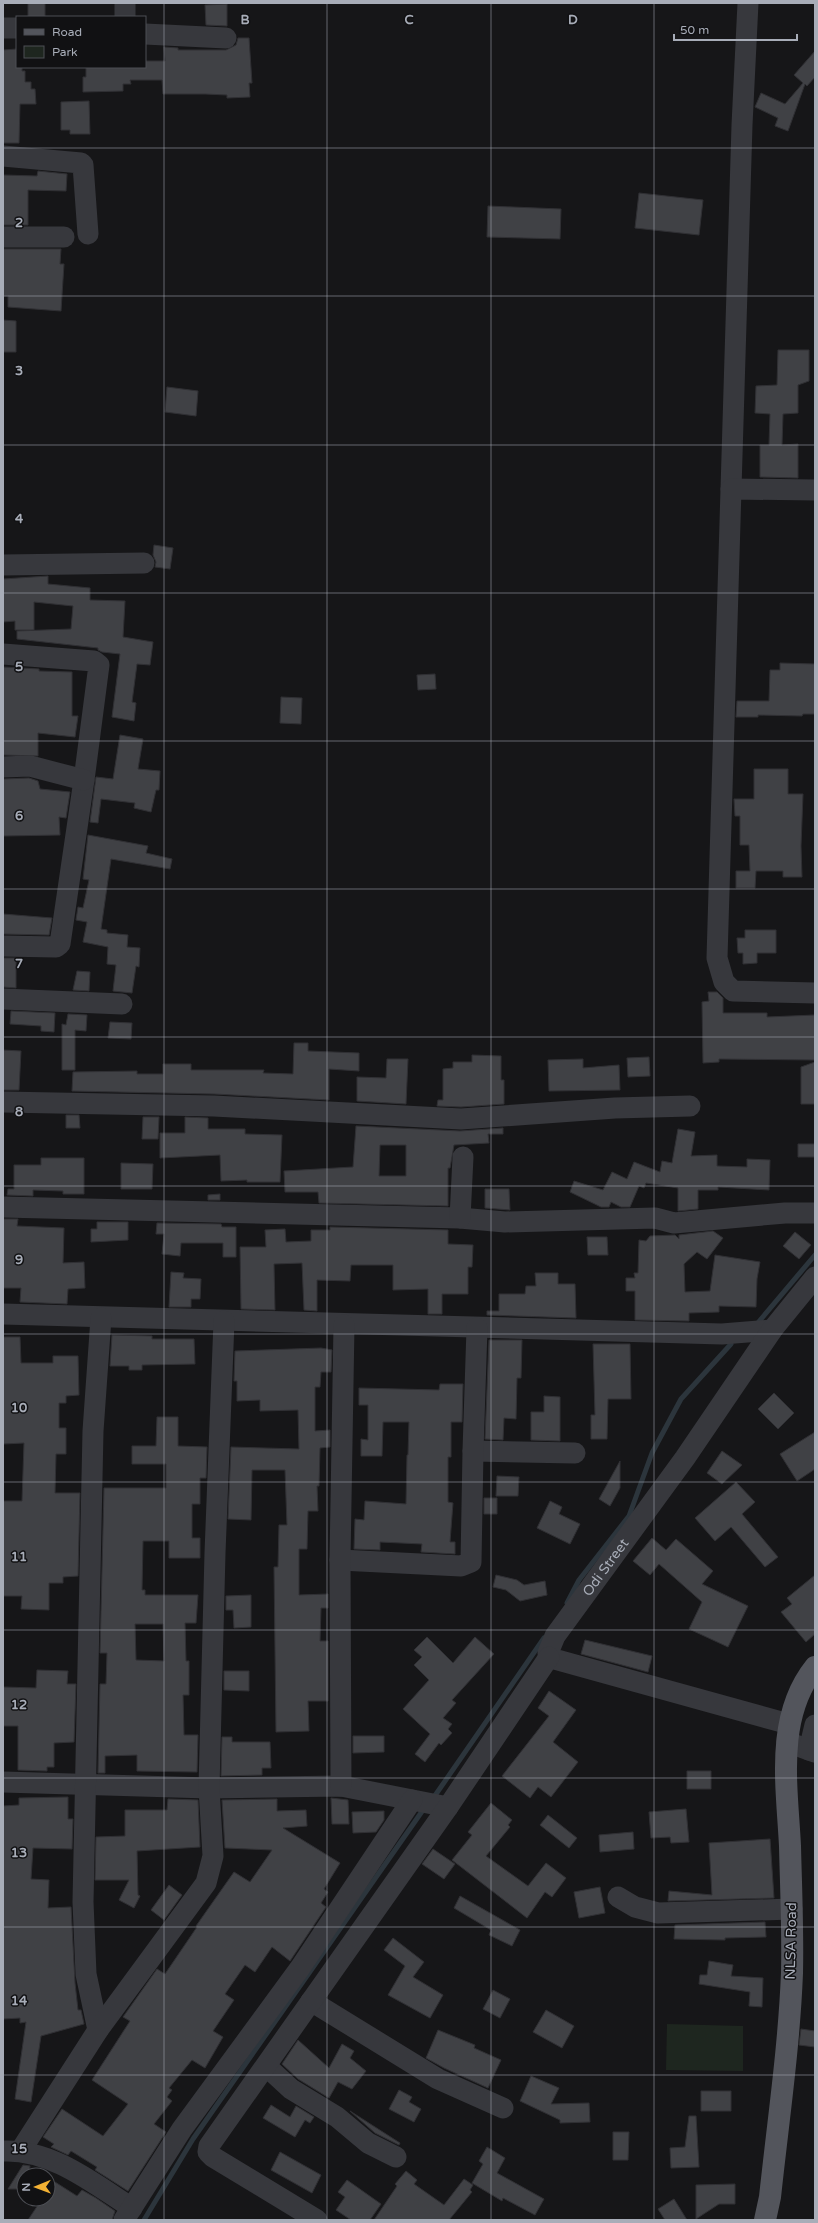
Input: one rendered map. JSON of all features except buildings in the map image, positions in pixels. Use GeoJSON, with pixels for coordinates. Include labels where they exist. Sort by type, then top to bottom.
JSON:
{"type":"FeatureCollection","features":[{"type":"Feature","properties":{"kind":"main road","name":"NLSA Road"},"geometry":{"type":"LineString","coordinates":[[765,2220],[770,2196],[787,2042],[792,1973],[788,1733],[794,1703],[801,1687],[815,1668]]}},
{"type":"Feature","properties":{"kind":"street"},"geometry":{"type":"LineString","coordinates":[[125,3],[125,16]]}},
{"type":"Feature","properties":{"kind":"street"},"geometry":{"type":"LineString","coordinates":[[748,3],[742,124],[717,958],[724,982],[733,991],[815,993]]}},
{"type":"Feature","properties":{"kind":"street"},"geometry":{"type":"LineString","coordinates":[[3,28],[16,28]]}},
{"type":"Feature","properties":{"kind":"street"},"geometry":{"type":"LineString","coordinates":[[146,34],[226,38]]}},
{"type":"Feature","properties":{"kind":"street"},"geometry":{"type":"LineString","coordinates":[[3,156],[81,163],[83,165],[88,234]]}},
{"type":"Feature","properties":{"kind":"street"},"geometry":{"type":"LineString","coordinates":[[3,237],[64,237]]}},
{"type":"Feature","properties":{"kind":"street"},"geometry":{"type":"LineString","coordinates":[[731,489],[815,490]]}},
{"type":"Feature","properties":{"kind":"street"},"geometry":{"type":"LineString","coordinates":[[3,565],[144,563]]}},
{"type":"Feature","properties":{"kind":"street"},"geometry":{"type":"LineString","coordinates":[[3,654],[98,662],[99,665],[60,944],[56,947],[3,946]]}},
{"type":"Feature","properties":{"kind":"street"},"geometry":{"type":"LineString","coordinates":[[3,767],[30,766],[84,780]]}},
{"type":"Feature","properties":{"kind":"street"},"geometry":{"type":"LineString","coordinates":[[3,1000],[122,1004]]}},
{"type":"Feature","properties":{"kind":"street"},"geometry":{"type":"LineString","coordinates":[[3,1102],[214,1106],[461,1119],[610,1108],[690,1106]]}},
{"type":"Feature","properties":{"kind":"street"},"geometry":{"type":"LineString","coordinates":[[460,1218],[463,1157]]}},
{"type":"Feature","properties":{"kind":"street"},"geometry":{"type":"LineString","coordinates":[[3,1207],[460,1218],[505,1222],[655,1218],[674,1223],[784,1213],[815,1213]]}},
{"type":"Feature","properties":{"kind":"street","name":"Odi Street"},"geometry":{"type":"LineString","coordinates":[[317,2220],[213,2157],[208,2152],[209,2146],[448,1807],[549,1656],[548,1648],[555,1636],[685,1458],[772,1330],[815,1277]]}},
{"type":"Feature","properties":{"kind":"street"},"geometry":{"type":"LineString","coordinates":[[3,1314],[344,1325],[722,1334],[772,1330]]}},
{"type":"Feature","properties":{"kind":"street"},"geometry":{"type":"LineString","coordinates":[[98,2030],[86,1974],[83,1902],[84,1783],[93,1431],[100,1318]]}},
{"type":"Feature","properties":{"kind":"street"},"geometry":{"type":"LineString","coordinates":[[224,1321],[214,1553],[209,1788],[213,1856],[206,1883],[12,2150],[71,2170],[128,2214],[182,2128],[300,1968],[412,1800]]}},
{"type":"Feature","properties":{"kind":"street"},"geometry":{"type":"LineString","coordinates":[[341,1786],[340,1560],[344,1325]]}},
{"type":"Feature","properties":{"kind":"street"},"geometry":{"type":"LineString","coordinates":[[340,1560],[462,1566],[469,1564],[472,1558],[472,1451],[477,1328]]}},
{"type":"Feature","properties":{"kind":"street"},"geometry":{"type":"LineString","coordinates":[[472,1451],[575,1453]]}},
{"type":"Feature","properties":{"kind":"street"},"geometry":{"type":"LineString","coordinates":[[549,1656],[788,1733],[812,1751]]}},
{"type":"Feature","properties":{"kind":"street"},"geometry":{"type":"LineString","coordinates":[[812,1751],[815,1725]]}},
{"type":"Feature","properties":{"kind":"street"},"geometry":{"type":"LineString","coordinates":[[3,1782],[84,1783],[209,1788],[341,1786],[448,1807]]}},
{"type":"Feature","properties":{"kind":"street"},"geometry":{"type":"LineString","coordinates":[[618,1897],[635,1907],[658,1914],[792,1909]]}},
{"type":"Feature","properties":{"kind":"street"},"geometry":{"type":"LineString","coordinates":[[311,2001],[438,2079],[503,2108]]}},
{"type":"Feature","properties":{"kind":"street"},"geometry":{"type":"LineString","coordinates":[[266,2066],[291,2089],[337,2117],[368,2144],[396,2157]]}},
{"type":"Feature","properties":{"kind":"green space"},"geometry":{"type":"Polygon","coordinates":[[[667,2024],[743,2026],[743,2071],[666,2070],[667,2024]]]}},
{"type":"Feature","properties":{"kind":"waterway"},"geometry":{"type":"LineString","coordinates":[[756,1325],[815,1255]]}},
{"type":"Feature","properties":{"kind":"waterway"},"geometry":{"type":"LineString","coordinates":[[567,1603],[579,1580],[629,1516],[652,1453],[681,1399],[731,1344]]}},
{"type":"Feature","properties":{"kind":"waterway"},"geometry":{"type":"LineString","coordinates":[[434,1797],[544,1638]]}},
{"type":"Feature","properties":{"kind":"waterway"},"geometry":{"type":"LineString","coordinates":[[144,2220],[193,2139],[423,1810]]}}]}
